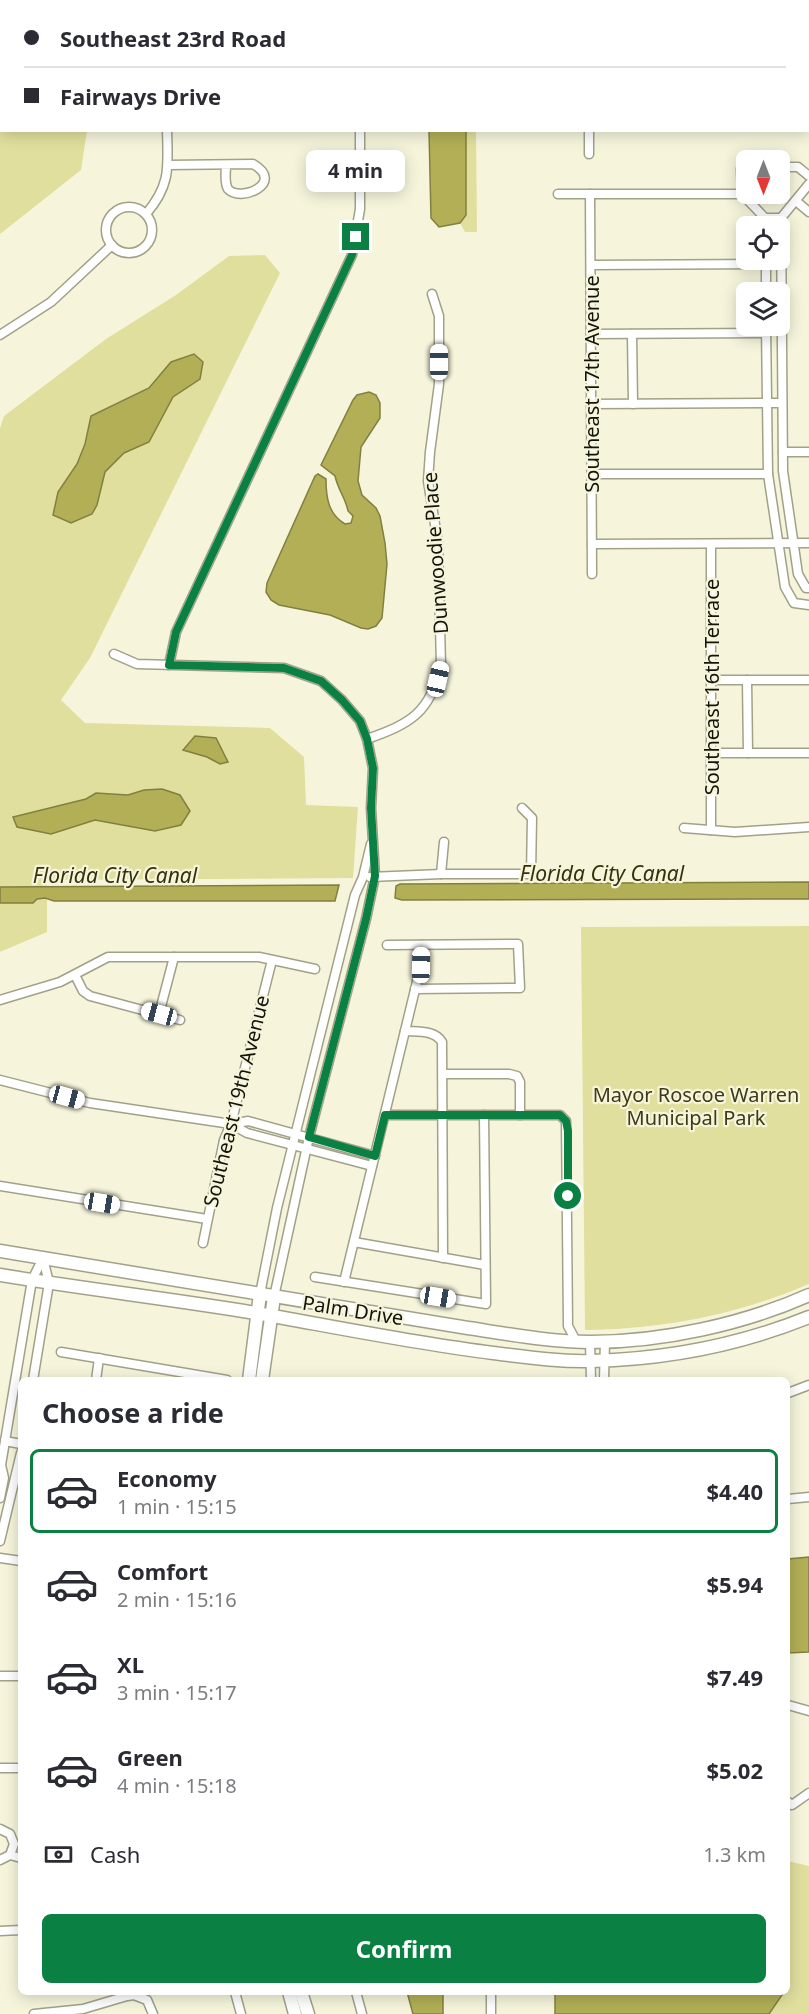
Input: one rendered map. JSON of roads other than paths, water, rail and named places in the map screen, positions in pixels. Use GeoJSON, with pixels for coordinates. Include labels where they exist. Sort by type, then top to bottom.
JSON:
{"type":"FeatureCollection","features":[{"type":"Feature","properties":{"kind":"main road","name":"Palm Drive"},"geometry":{"type":"LineString","coordinates":[[0,1251],[457,1326],[590,1342],[688,1332],[764,1313],[809,1294]]}},
{"type":"Feature","properties":{"kind":"main road","name":"Palm Drive"},"geometry":{"type":"LineString","coordinates":[[0,1275],[264,1315],[466,1350],[591,1361],[642,1358],[705,1350],[772,1331],[809,1317]]}},
{"type":"Feature","properties":{"kind":"main road"},"geometry":{"type":"LineString","coordinates":[[260,1294],[264,1315],[262,1377]]}},
{"type":"Feature","properties":{"kind":"main road"},"geometry":{"type":"LineString","coordinates":[[250,1377],[264,1315],[274,1297]]}},
{"type":"Feature","properties":{"kind":"main road"},"geometry":{"type":"LineString","coordinates":[[290,1995],[295,2014]]}},
{"type":"Feature","properties":{"kind":"main road"},"geometry":{"type":"LineString","coordinates":[[302,1995],[308,2014]]}},
{"type":"Feature","properties":{"kind":"street"},"geometry":{"type":"LineString","coordinates":[[146,214],[164,189],[168,165],[167,132]]}},
{"type":"Feature","properties":{"kind":"street"},"geometry":{"type":"LineString","coordinates":[[169,665],[176,632],[352,255],[360,209],[360,132]]}},
{"type":"Feature","properties":{"kind":"street"},"geometry":{"type":"LineString","coordinates":[[589,132],[589,154]]}},
{"type":"Feature","properties":{"kind":"street"},"geometry":{"type":"LineString","coordinates":[[168,165],[253,164],[261,169],[265,177],[263,185],[249,193],[232,192],[227,188],[225,181],[226,165]]}},
{"type":"Feature","properties":{"kind":"street"},"geometry":{"type":"LineString","coordinates":[[790,167],[798,167],[809,176]]}},
{"type":"Feature","properties":{"kind":"street"},"geometry":{"type":"LineString","coordinates":[[783,216],[809,184]]}},
{"type":"Feature","properties":{"kind":"street"},"geometry":{"type":"LineString","coordinates":[[558,194],[736,194]]}},
{"type":"Feature","properties":{"kind":"street","name":"Southeast 17th Avenue"},"geometry":{"type":"LineString","coordinates":[[590,194],[592,574]]}},
{"type":"Feature","properties":{"kind":"street"},"geometry":{"type":"LineString","coordinates":[[796,201],[809,212]]}},
{"type":"Feature","properties":{"kind":"street"},"geometry":{"type":"LineString","coordinates":[[750,204],[760,216]]}},
{"type":"Feature","properties":{"kind":"street"},"geometry":{"type":"LineString","coordinates":[[126,207],[146,214],[152,229],[147,244],[141,249],[126,252],[112,245],[106,232],[109,219],[114,213],[126,207]]}},
{"type":"Feature","properties":{"kind":"street"},"geometry":{"type":"LineString","coordinates":[[0,335],[51,302],[112,245]]}},
{"type":"Feature","properties":{"kind":"street"},"geometry":{"type":"LineString","coordinates":[[591,265],[736,263]]}},
{"type":"Feature","properties":{"kind":"street"},"geometry":{"type":"LineString","coordinates":[[781,270],[783,471],[798,574],[807,588]]}},
{"type":"Feature","properties":{"kind":"street","name":"Dunwoodie Place"},"geometry":{"type":"LineString","coordinates":[[367,739],[409,722],[421,711],[438,679],[441,666],[438,543],[428,481],[439,384],[439,316],[432,294]]}},
{"type":"Feature","properties":{"kind":"street"},"geometry":{"type":"LineString","coordinates":[[591,334],[736,330]]}},
{"type":"Feature","properties":{"kind":"street"},"geometry":{"type":"LineString","coordinates":[[632,334],[633,404]]}},
{"type":"Feature","properties":{"kind":"street"},"geometry":{"type":"LineString","coordinates":[[766,336],[768,474],[785,588],[794,603],[809,605]]}},
{"type":"Feature","properties":{"kind":"street"},"geometry":{"type":"LineString","coordinates":[[591,404],[782,403]]}},
{"type":"Feature","properties":{"kind":"street"},"geometry":{"type":"LineString","coordinates":[[783,452],[809,452]]}},
{"type":"Feature","properties":{"kind":"street"},"geometry":{"type":"LineString","coordinates":[[592,474],[768,474]]}},
{"type":"Feature","properties":{"kind":"street"},"geometry":{"type":"LineString","coordinates":[[592,544],[809,543]]}},
{"type":"Feature","properties":{"kind":"street","name":"Southeast 16th Terrace"},"geometry":{"type":"LineString","coordinates":[[711,544],[711,830]]}},
{"type":"Feature","properties":{"kind":"street"},"geometry":{"type":"LineString","coordinates":[[114,654],[137,664],[284,668],[321,681],[360,721],[367,739],[373,768],[371,808],[375,876],[366,919],[306,1149],[274,1297]]}},
{"type":"Feature","properties":{"kind":"street"},"geometry":{"type":"LineString","coordinates":[[711,680],[809,680]]}},
{"type":"Feature","properties":{"kind":"street"},"geometry":{"type":"LineString","coordinates":[[747,680],[748,753]]}},
{"type":"Feature","properties":{"kind":"street"},"geometry":{"type":"LineString","coordinates":[[711,753],[809,753]]}},
{"type":"Feature","properties":{"kind":"street"},"geometry":{"type":"LineString","coordinates":[[363,877],[531,874],[532,818],[522,808]]}},
{"type":"Feature","properties":{"kind":"street"},"geometry":{"type":"LineString","coordinates":[[684,828],[735,832],[809,827]]}},
{"type":"Feature","properties":{"kind":"street"},"geometry":{"type":"LineString","coordinates":[[260,1294],[292,1145],[372,835]]}},
{"type":"Feature","properties":{"kind":"street"},"geometry":{"type":"LineString","coordinates":[[441,874],[444,842]]}},
{"type":"Feature","properties":{"kind":"street"},"geometry":{"type":"LineString","coordinates":[[387,945],[518,945],[520,987],[416,989]]}},
{"type":"Feature","properties":{"kind":"street"},"geometry":{"type":"LineString","coordinates":[[344,1282],[416,989],[422,945]]}},
{"type":"Feature","properties":{"kind":"street"},"geometry":{"type":"LineString","coordinates":[[0,1000],[60,982],[108,957],[259,957],[315,969]]}},
{"type":"Feature","properties":{"kind":"street"},"geometry":{"type":"LineString","coordinates":[[159,1014],[174,957]]}},
{"type":"Feature","properties":{"kind":"street","name":"Southeast 19th Avenue"},"geometry":{"type":"LineString","coordinates":[[203,1243],[224,1140],[231,1124],[272,960]]}},
{"type":"Feature","properties":{"kind":"street"},"geometry":{"type":"LineString","coordinates":[[75,975],[83,992],[90,996],[180,1020]]}},
{"type":"Feature","properties":{"kind":"street"},"geometry":{"type":"LineString","coordinates":[[405,1031],[433,1033],[439,1036],[442,1042],[443,1258]]}},
{"type":"Feature","properties":{"kind":"street"},"geometry":{"type":"LineString","coordinates":[[442,1074],[517,1076],[520,1082],[520,1115]]}},
{"type":"Feature","properties":{"kind":"street"},"geometry":{"type":"LineString","coordinates":[[0,1080],[90,1103],[231,1124],[247,1133],[372,1166]]}},
{"type":"Feature","properties":{"kind":"street"},"geometry":{"type":"LineString","coordinates":[[385,1115],[560,1115],[566,1121],[568,1326],[576,1341]]}},
{"type":"Feature","properties":{"kind":"street"},"geometry":{"type":"LineString","coordinates":[[315,1277],[486,1304],[484,1115]]}},
{"type":"Feature","properties":{"kind":"street"},"geometry":{"type":"LineString","coordinates":[[231,1124],[248,1120],[375,1156]]}},
{"type":"Feature","properties":{"kind":"street"},"geometry":{"type":"LineString","coordinates":[[0,1186],[207,1219]]}},
{"type":"Feature","properties":{"kind":"street"},"geometry":{"type":"LineString","coordinates":[[354,1242],[485,1265]]}},
{"type":"Feature","properties":{"kind":"street"},"geometry":{"type":"LineString","coordinates":[[0,1498],[3,1478],[0,1465],[32,1280],[43,1258]]}},
{"type":"Feature","properties":{"kind":"street"},"geometry":{"type":"LineString","coordinates":[[33,1377],[49,1283],[43,1258]]}},
{"type":"Feature","properties":{"kind":"street"},"geometry":{"type":"LineString","coordinates":[[559,1340],[568,1326]]}},
{"type":"Feature","properties":{"kind":"street"},"geometry":{"type":"LineString","coordinates":[[604,1377],[605,1341]]}},
{"type":"Feature","properties":{"kind":"street"},"geometry":{"type":"LineString","coordinates":[[590,1342],[591,1377]]}},
{"type":"Feature","properties":{"kind":"street"},"geometry":{"type":"LineString","coordinates":[[61,1352],[191,1377]]}},
{"type":"Feature","properties":{"kind":"street"},"geometry":{"type":"LineString","coordinates":[[96,1377],[99,1358]]}},
{"type":"Feature","properties":{"kind":"street"},"geometry":{"type":"LineString","coordinates":[[790,1393],[809,1386]]}},
{"type":"Feature","properties":{"kind":"street"},"geometry":{"type":"LineString","coordinates":[[4,1441],[18,1443]]}},
{"type":"Feature","properties":{"kind":"street"},"geometry":{"type":"LineString","coordinates":[[0,1465],[18,1469]]}},
{"type":"Feature","properties":{"kind":"street"},"geometry":{"type":"LineString","coordinates":[[0,1540],[12,1485],[18,1473]]}},
{"type":"Feature","properties":{"kind":"street"},"geometry":{"type":"LineString","coordinates":[[790,1499],[809,1497]]}},
{"type":"Feature","properties":{"kind":"street"},"geometry":{"type":"LineString","coordinates":[[0,1558],[18,1561]]}},
{"type":"Feature","properties":{"kind":"street"},"geometry":{"type":"LineString","coordinates":[[0,1676],[18,1676]]}},
{"type":"Feature","properties":{"kind":"street"},"geometry":{"type":"LineString","coordinates":[[790,1706],[809,1711]]}},
{"type":"Feature","properties":{"kind":"street"},"geometry":{"type":"LineString","coordinates":[[0,1768],[18,1768]]}},
{"type":"Feature","properties":{"kind":"street"},"geometry":{"type":"LineString","coordinates":[[790,1804],[792,1805],[809,1793]]}},
{"type":"Feature","properties":{"kind":"street"},"geometry":{"type":"LineString","coordinates":[[0,1829],[11,1836],[18,1836]]}},
{"type":"Feature","properties":{"kind":"street"},"geometry":{"type":"LineString","coordinates":[[10,1855],[14,1844],[11,1836]]}},
{"type":"Feature","properties":{"kind":"street"},"geometry":{"type":"LineString","coordinates":[[0,1860],[10,1855],[18,1857]]}},
{"type":"Feature","properties":{"kind":"street"},"geometry":{"type":"LineString","coordinates":[[0,1931],[18,1930]]}},
{"type":"Feature","properties":{"kind":"street"},"geometry":{"type":"LineString","coordinates":[[236,1995],[241,2014]]}},
{"type":"Feature","properties":{"kind":"street"},"geometry":{"type":"LineString","coordinates":[[357,1995],[362,2014]]}},
{"type":"Feature","properties":{"kind":"street"},"geometry":{"type":"LineString","coordinates":[[491,1995],[491,2014]]}},
{"type":"Feature","properties":{"kind":"street"},"geometry":{"type":"LineString","coordinates":[[34,2014],[83,2010],[127,1996],[147,2000],[153,2014]]}},
{"type":"Feature","properties":{"kind":"water label","name":"Florida City Canal"},"geometry":{"type":"Point","coordinates":[602,873]}},
{"type":"Feature","properties":{"kind":"water label","name":"Florida City Canal"},"geometry":{"type":"Point","coordinates":[115,875]}},
{"type":"Feature","properties":{"kind":"park label","name":"Mayor Roscoe Warren Municipal Park"},"geometry":{"type":"Point","coordinates":[696,1106]}}]}
